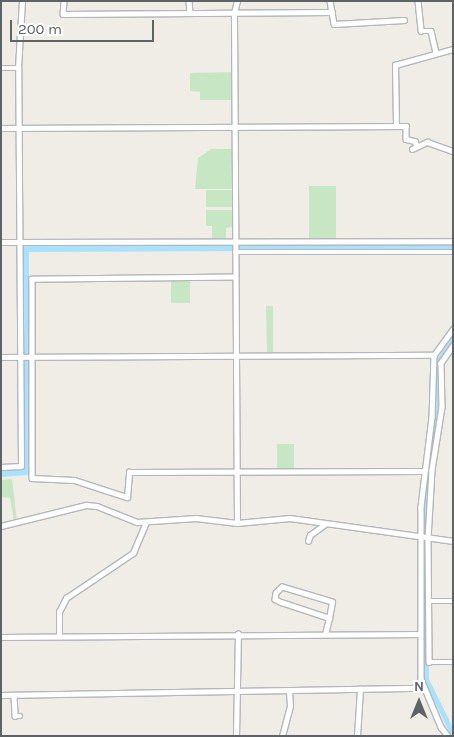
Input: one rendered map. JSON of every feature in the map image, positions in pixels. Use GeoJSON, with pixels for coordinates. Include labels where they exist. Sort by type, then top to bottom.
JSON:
{"type":"FeatureCollection","features":[{"type":"Feature","properties":{"kind":"street"},"geometry":{"type":"LineString","coordinates":[[1,467],[21,466],[18,68],[22,1]]}},
{"type":"Feature","properties":{"kind":"street"},"geometry":{"type":"LineString","coordinates":[[64,1],[63,14],[332,12]]}},
{"type":"Feature","properties":{"kind":"street"},"geometry":{"type":"LineString","coordinates":[[189,1],[190,13]]}},
{"type":"Feature","properties":{"kind":"street"},"geometry":{"type":"LineString","coordinates":[[236,523],[234,13],[237,1]]}},
{"type":"Feature","properties":{"kind":"street"},"geometry":{"type":"LineString","coordinates":[[330,1],[334,24],[404,20]]}},
{"type":"Feature","properties":{"kind":"street"},"geometry":{"type":"LineString","coordinates":[[418,1],[421,31],[431,31],[436,53]]}},
{"type":"Feature","properties":{"kind":"street"},"geometry":{"type":"LineString","coordinates":[[396,126],[396,64],[453,49]]}},
{"type":"Feature","properties":{"kind":"street"},"geometry":{"type":"LineString","coordinates":[[1,68],[18,68]]}},
{"type":"Feature","properties":{"kind":"street"},"geometry":{"type":"LineString","coordinates":[[1,128],[406,126],[406,139],[415,141],[417,146]]}},
{"type":"Feature","properties":{"kind":"street"},"geometry":{"type":"LineString","coordinates":[[412,149],[427,142],[453,151]]}},
{"type":"Feature","properties":{"kind":"street"},"geometry":{"type":"LineString","coordinates":[[1,242],[453,241]]}},
{"type":"Feature","properties":{"kind":"street"},"geometry":{"type":"LineString","coordinates":[[235,252],[453,252]]}},
{"type":"Feature","properties":{"kind":"street"},"geometry":{"type":"LineString","coordinates":[[235,277],[34,278],[31,281],[32,478],[74,480],[127,497],[130,472],[424,471]]}},
{"type":"Feature","properties":{"kind":"street"},"geometry":{"type":"LineString","coordinates":[[448,736],[441,727],[422,688],[420,538],[424,471],[432,417],[434,355],[453,329]]}},
{"type":"Feature","properties":{"kind":"street"},"geometry":{"type":"LineString","coordinates":[[453,346],[451,353],[441,363],[442,408],[432,470],[428,539],[429,662],[453,662]]}},
{"type":"Feature","properties":{"kind":"street"},"geometry":{"type":"LineString","coordinates":[[1,357],[434,355]]}},
{"type":"Feature","properties":{"kind":"street"},"geometry":{"type":"LineString","coordinates":[[1,526],[86,505],[97,506],[146,523],[187,518],[236,523],[274,518],[453,541]]}},
{"type":"Feature","properties":{"kind":"street"},"geometry":{"type":"LineString","coordinates":[[58,634],[58,612],[66,598],[133,553],[146,523]]}},
{"type":"Feature","properties":{"kind":"street"},"geometry":{"type":"LineString","coordinates":[[308,541],[310,535],[326,524]]}},
{"type":"Feature","properties":{"kind":"street"},"geometry":{"type":"LineString","coordinates":[[325,634],[329,618],[332,602],[282,587],[276,593],[275,599],[281,602],[329,618]]}},
{"type":"Feature","properties":{"kind":"street"},"geometry":{"type":"LineString","coordinates":[[429,601],[453,601]]}},
{"type":"Feature","properties":{"kind":"street"},"geometry":{"type":"LineString","coordinates":[[1,637],[58,634],[420,634]]}},
{"type":"Feature","properties":{"kind":"street"},"geometry":{"type":"LineString","coordinates":[[236,736],[238,634]]}},
{"type":"Feature","properties":{"kind":"street"},"geometry":{"type":"LineString","coordinates":[[1,695],[422,688]]}},
{"type":"Feature","properties":{"kind":"street"},"geometry":{"type":"LineString","coordinates":[[357,736],[360,689]]}},
{"type":"Feature","properties":{"kind":"street"},"geometry":{"type":"LineString","coordinates":[[282,736],[290,706],[289,691]]}},
{"type":"Feature","properties":{"kind":"street"},"geometry":{"type":"LineString","coordinates":[[14,695],[15,716],[20,716]]}},
{"type":"Feature","properties":{"kind":"green space"},"geometry":{"type":"Polygon","coordinates":[[[232,72],[232,100],[200,100],[200,92],[190,91],[190,73],[232,72]]]}},
{"type":"Feature","properties":{"kind":"green space"},"geometry":{"type":"Polygon","coordinates":[[[211,149],[233,149],[233,189],[195,189],[198,158],[211,149]]]}},
{"type":"Feature","properties":{"kind":"green space"},"geometry":{"type":"Polygon","coordinates":[[[309,186],[336,186],[336,240],[309,240],[309,186]]]}},
{"type":"Feature","properties":{"kind":"green space"},"geometry":{"type":"Polygon","coordinates":[[[206,190],[233,190],[233,207],[206,207],[206,190]]]}},
{"type":"Feature","properties":{"kind":"green space"},"geometry":{"type":"Polygon","coordinates":[[[206,210],[233,210],[233,227],[226,228],[226,240],[212,239],[212,226],[206,226],[206,210]]]}},
{"type":"Feature","properties":{"kind":"green space"},"geometry":{"type":"Polygon","coordinates":[[[171,279],[190,279],[190,303],[171,303],[171,279]]]}},
{"type":"Feature","properties":{"kind":"green space"},"geometry":{"type":"Polygon","coordinates":[[[266,306],[273,306],[273,354],[267,354],[266,306]]]}},
{"type":"Feature","properties":{"kind":"green space"},"geometry":{"type":"Polygon","coordinates":[[[277,444],[294,444],[294,469],[277,469],[277,444]]]}},
{"type":"Feature","properties":{"kind":"green space"},"geometry":{"type":"Polygon","coordinates":[[[12,479],[17,521],[14,521],[10,498],[1,497],[1,480],[12,479]]]}},
{"type":"Feature","properties":{"kind":"water"},"geometry":{"type":"Polygon","coordinates":[[[453,243],[453,250],[29,252],[29,475],[1,477],[1,470],[22,468],[21,244],[453,243]]]}},
{"type":"Feature","properties":{"kind":"waterway"},"geometry":{"type":"LineString","coordinates":[[453,339],[439,360],[438,412],[428,470],[425,529],[426,679],[453,734]]}}]}
